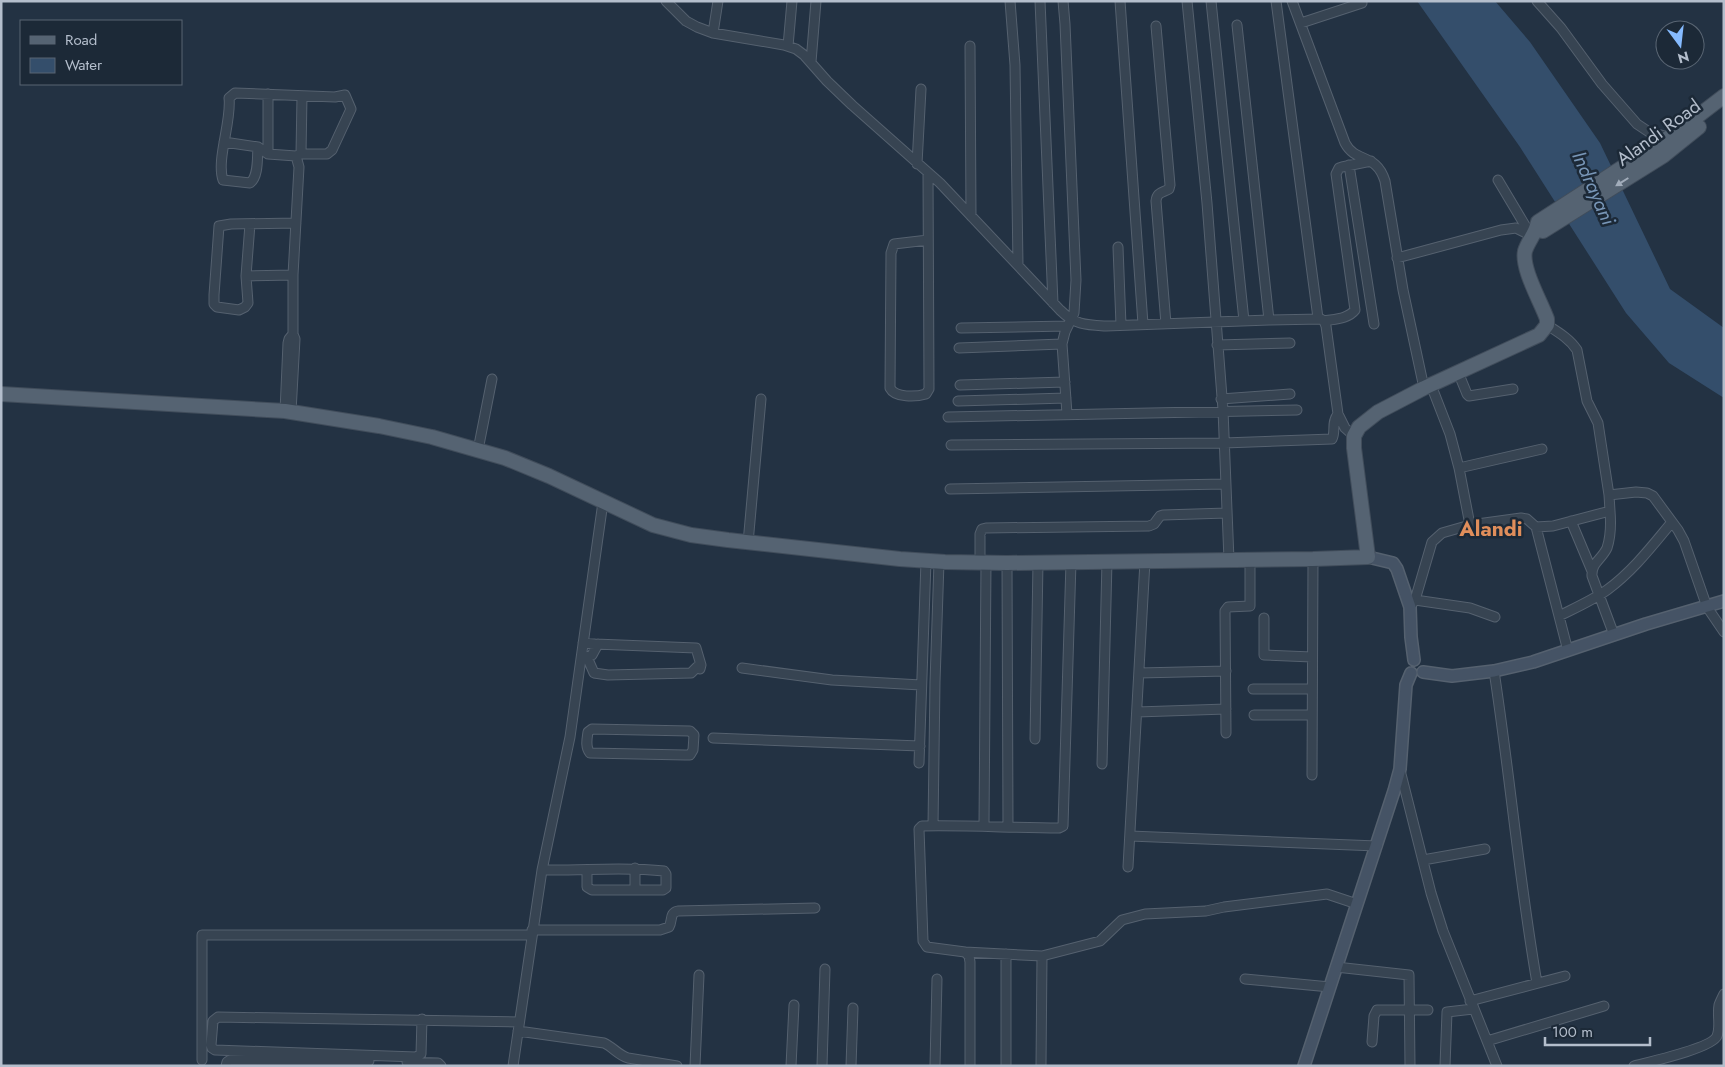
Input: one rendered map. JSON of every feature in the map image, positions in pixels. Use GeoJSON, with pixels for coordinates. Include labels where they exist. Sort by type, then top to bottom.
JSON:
{"type":"FeatureCollection","features":[{"type":"Feature","properties":{"kind":"main road","name":"Alandi Road"},"geometry":{"type":"LineString","coordinates":[[1659,151],[1669,137],[1697,123],[1724,96]]}},
{"type":"Feature","properties":{"kind":"main road","name":"Alandi Road"},"geometry":{"type":"LineString","coordinates":[[1539,229],[1724,106]]}},
{"type":"Feature","properties":{"kind":"main road"},"geometry":{"type":"LineString","coordinates":[[1368,557],[1354,436],[1359,427],[1378,412],[1458,372],[1539,335],[1547,325],[1547,319],[1525,264],[1524,254],[1539,229]]}},
{"type":"Feature","properties":{"kind":"main road"},"geometry":{"type":"LineString","coordinates":[[1,394],[288,412],[388,428],[432,437],[524,466],[653,525],[691,535],[748,543],[932,561],[983,563],[1368,557],[1393,563],[1413,604],[1411,638],[1414,660],[1409,666],[1417,672],[1452,676],[1494,671],[1568,651],[1646,624],[1724,601]]}},
{"type":"Feature","properties":{"kind":"main road"},"geometry":{"type":"LineString","coordinates":[[1304,1066],[1377,846],[1400,768],[1406,685],[1417,672]]}},
{"type":"Feature","properties":{"kind":"street"},"geometry":{"type":"LineString","coordinates":[[666,1],[686,21],[713,33],[796,49],[852,105],[928,173],[1018,265],[1070,323]]}},
{"type":"Feature","properties":{"kind":"street"},"geometry":{"type":"LineString","coordinates":[[713,33],[718,1]]}},
{"type":"Feature","properties":{"kind":"street"},"geometry":{"type":"LineString","coordinates":[[788,46],[792,1]]}},
{"type":"Feature","properties":{"kind":"street"},"geometry":{"type":"LineString","coordinates":[[811,62],[816,1]]}},
{"type":"Feature","properties":{"kind":"street"},"geometry":{"type":"LineString","coordinates":[[1010,1],[1015,65],[1018,265]]}},
{"type":"Feature","properties":{"kind":"street"},"geometry":{"type":"LineString","coordinates":[[1040,1],[1053,303]]}},
{"type":"Feature","properties":{"kind":"street"},"geometry":{"type":"LineString","coordinates":[[1063,1],[1075,257],[1075,304],[1062,344],[1067,414]]}},
{"type":"Feature","properties":{"kind":"street"},"geometry":{"type":"LineString","coordinates":[[1120,1],[1143,324]]}},
{"type":"Feature","properties":{"kind":"street"},"geometry":{"type":"LineString","coordinates":[[1188,1],[1216,322],[1229,560]]}},
{"type":"Feature","properties":{"kind":"street"},"geometry":{"type":"LineString","coordinates":[[1211,1],[1244,321]]}},
{"type":"Feature","properties":{"kind":"street"},"geometry":{"type":"LineString","coordinates":[[1276,1],[1321,320],[1338,414],[1345,428],[1354,436]]}},
{"type":"Feature","properties":{"kind":"street"},"geometry":{"type":"LineString","coordinates":[[1292,1],[1345,143],[1352,152],[1372,162],[1382,172],[1397,258],[1427,387],[1450,434],[1470,525]]}},
{"type":"Feature","properties":{"kind":"street"},"geometry":{"type":"LineString","coordinates":[[1536,1],[1561,28],[1602,84],[1637,124],[1649,132],[1669,137]]}},
{"type":"Feature","properties":{"kind":"street"},"geometry":{"type":"LineString","coordinates":[[1301,23],[1362,3]]}},
{"type":"Feature","properties":{"kind":"street"},"geometry":{"type":"LineString","coordinates":[[1237,25],[1269,320]]}},
{"type":"Feature","properties":{"kind":"street"},"geometry":{"type":"LineString","coordinates":[[1156,26],[1170,185],[1169,189],[1156,196],[1166,324]]}},
{"type":"Feature","properties":{"kind":"street"},"geometry":{"type":"LineString","coordinates":[[970,46],[971,216]]}},
{"type":"Feature","properties":{"kind":"street"},"geometry":{"type":"LineString","coordinates":[[917,164],[921,88]]}},
{"type":"Feature","properties":{"kind":"street"},"geometry":{"type":"LineString","coordinates":[[224,142],[258,147],[268,154],[327,154],[330,152],[351,109],[345,95],[335,97],[235,93],[229,98],[230,108],[224,142],[222,178],[226,182],[252,181],[255,176],[258,147]]}},
{"type":"Feature","properties":{"kind":"street"},"geometry":{"type":"LineString","coordinates":[[268,94],[268,154]]}},
{"type":"Feature","properties":{"kind":"street"},"geometry":{"type":"LineString","coordinates":[[288,412],[295,339],[293,334],[293,275],[300,167],[298,155],[302,96]]}},
{"type":"Feature","properties":{"kind":"street"},"geometry":{"type":"LineString","coordinates":[[961,328],[1070,323],[1122,325],[1321,320],[1353,314],[1355,310],[1336,174],[1339,168],[1372,162]]}},
{"type":"Feature","properties":{"kind":"street"},"geometry":{"type":"LineString","coordinates":[[1349,166],[1374,324]]}},
{"type":"Feature","properties":{"kind":"street"},"geometry":{"type":"LineString","coordinates":[[928,173],[929,389],[926,394],[920,395],[896,394],[890,388],[891,253],[894,244],[928,240]]}},
{"type":"Feature","properties":{"kind":"street"},"geometry":{"type":"LineString","coordinates":[[1498,180],[1526,227],[1539,229]]}},
{"type":"Feature","properties":{"kind":"street"},"geometry":{"type":"LineString","coordinates":[[250,224],[246,276],[248,303],[239,310],[217,307],[214,304],[214,295],[219,226],[223,224],[296,223]]}},
{"type":"Feature","properties":{"kind":"street"},"geometry":{"type":"LineString","coordinates":[[1397,258],[1501,230],[1516,228],[1539,229]]}},
{"type":"Feature","properties":{"kind":"street"},"geometry":{"type":"LineString","coordinates":[[1118,247],[1122,325]]}},
{"type":"Feature","properties":{"kind":"street"},"geometry":{"type":"LineString","coordinates":[[246,276],[293,275]]}},
{"type":"Feature","properties":{"kind":"street"},"geometry":{"type":"LineString","coordinates":[[1547,325],[1569,340],[1578,350],[1587,401],[1598,423],[1609,495],[1610,531],[1606,550],[1594,565],[1592,571]]}},
{"type":"Feature","properties":{"kind":"street"},"geometry":{"type":"LineString","coordinates":[[1217,345],[1290,343]]}},
{"type":"Feature","properties":{"kind":"street"},"geometry":{"type":"LineString","coordinates":[[959,348],[1062,344]]}},
{"type":"Feature","properties":{"kind":"street"},"geometry":{"type":"LineString","coordinates":[[1458,372],[1469,396],[1513,389]]}},
{"type":"Feature","properties":{"kind":"street"},"geometry":{"type":"LineString","coordinates":[[478,450],[492,379]]}},
{"type":"Feature","properties":{"kind":"street"},"geometry":{"type":"LineString","coordinates":[[960,385],[1065,382]]}},
{"type":"Feature","properties":{"kind":"street"},"geometry":{"type":"LineString","coordinates":[[1221,399],[1290,394]]}},
{"type":"Feature","properties":{"kind":"street"},"geometry":{"type":"LineString","coordinates":[[958,400],[1066,398]]}},
{"type":"Feature","properties":{"kind":"street"},"geometry":{"type":"LineString","coordinates":[[748,543],[761,399]]}},
{"type":"Feature","properties":{"kind":"street"},"geometry":{"type":"LineString","coordinates":[[948,417],[1222,410],[1297,410]]}},
{"type":"Feature","properties":{"kind":"street"},"geometry":{"type":"LineString","coordinates":[[951,445],[1224,443],[1332,439],[1334,436],[1334,422],[1338,414]]}},
{"type":"Feature","properties":{"kind":"street"},"geometry":{"type":"LineString","coordinates":[[1459,468],[1542,449]]}},
{"type":"Feature","properties":{"kind":"street"},"geometry":{"type":"LineString","coordinates":[[950,490],[1226,484]]}},
{"type":"Feature","properties":{"kind":"street"},"geometry":{"type":"LineString","coordinates":[[1609,495],[1636,492],[1647,493],[1653,496],[1684,541],[1707,607],[1724,632]]}},
{"type":"Feature","properties":{"kind":"street"},"geometry":{"type":"LineString","coordinates":[[513,1066],[542,870],[569,740],[603,502]]}},
{"type":"Feature","properties":{"kind":"street"},"geometry":{"type":"LineString","coordinates":[[1536,527],[1553,526],[1610,511]]}},
{"type":"Feature","properties":{"kind":"street"},"geometry":{"type":"LineString","coordinates":[[984,825],[983,563],[980,534],[982,529],[1149,526],[1154,524],[1163,515],[1227,513]]}},
{"type":"Feature","properties":{"kind":"street"},"geometry":{"type":"LineString","coordinates":[[1495,617],[1470,608],[1413,604],[1432,542],[1442,533],[1470,525],[1520,518],[1527,519],[1536,527],[1568,651]]}},
{"type":"Feature","properties":{"kind":"street"},"geometry":{"type":"LineString","coordinates":[[1572,521],[1614,635]]}},
{"type":"Feature","properties":{"kind":"street"},"geometry":{"type":"LineString","coordinates":[[1559,616],[1599,595],[1624,576],[1643,557],[1672,522]]}},
{"type":"Feature","properties":{"kind":"street"},"geometry":{"type":"LineString","coordinates":[[1312,775],[1313,559]]}},
{"type":"Feature","properties":{"kind":"street"},"geometry":{"type":"LineString","coordinates":[[1226,733],[1225,610],[1228,607],[1250,606],[1250,560]]}},
{"type":"Feature","properties":{"kind":"street"},"geometry":{"type":"LineString","coordinates":[[919,763],[921,685],[932,561]]}},
{"type":"Feature","properties":{"kind":"street"},"geometry":{"type":"LineString","coordinates":[[932,561],[934,682],[933,826]]}},
{"type":"Feature","properties":{"kind":"street"},"geometry":{"type":"LineString","coordinates":[[1102,764],[1107,561]]}},
{"type":"Feature","properties":{"kind":"street"},"geometry":{"type":"LineString","coordinates":[[1128,867],[1144,561]]}},
{"type":"Feature","properties":{"kind":"street"},"geometry":{"type":"LineString","coordinates":[[1035,739],[1038,562]]}},
{"type":"Feature","properties":{"kind":"street"},"geometry":{"type":"LineString","coordinates":[[1071,562],[1063,826],[1059,828],[984,825],[922,826],[919,830],[923,941],[927,947],[965,952],[1042,956],[1100,941],[1122,920],[1145,914],[1206,911],[1327,894],[1357,904]]}},
{"type":"Feature","properties":{"kind":"street"},"geometry":{"type":"LineString","coordinates":[[1007,563],[1008,826]]}},
{"type":"Feature","properties":{"kind":"street"},"geometry":{"type":"LineString","coordinates":[[1264,618],[1264,655],[1312,657]]}},
{"type":"Feature","properties":{"kind":"street"},"geometry":{"type":"LineString","coordinates":[[583,643],[697,648],[700,669],[697,667],[691,672],[647,675],[594,673],[587,657],[592,655],[598,644]]}},
{"type":"Feature","properties":{"kind":"street"},"geometry":{"type":"LineString","coordinates":[[742,668],[832,680],[921,685]]}},
{"type":"Feature","properties":{"kind":"street"},"geometry":{"type":"LineString","coordinates":[[1139,673],[1226,671]]}},
{"type":"Feature","properties":{"kind":"street"},"geometry":{"type":"LineString","coordinates":[[1494,671],[1506,753],[1516,847],[1537,983]]}},
{"type":"Feature","properties":{"kind":"street"},"geometry":{"type":"LineString","coordinates":[[1253,689],[1312,689]]}},
{"type":"Feature","properties":{"kind":"street"},"geometry":{"type":"LineString","coordinates":[[1137,712],[1226,709]]}},
{"type":"Feature","properties":{"kind":"street"},"geometry":{"type":"LineString","coordinates":[[1254,715],[1312,715]]}},
{"type":"Feature","properties":{"kind":"street"},"geometry":{"type":"LineString","coordinates":[[592,729],[690,731],[694,735],[692,753],[685,755],[593,753],[588,751],[587,742],[588,732],[592,729]]}},
{"type":"Feature","properties":{"kind":"street"},"geometry":{"type":"LineString","coordinates":[[713,738],[920,746]]}},
{"type":"Feature","properties":{"kind":"street"},"geometry":{"type":"LineString","coordinates":[[569,740],[587,742]]}},
{"type":"Feature","properties":{"kind":"street"},"geometry":{"type":"LineString","coordinates":[[1400,768],[1443,931],[1497,1066]]}},
{"type":"Feature","properties":{"kind":"street"},"geometry":{"type":"LineString","coordinates":[[1130,836],[1377,846]]}},
{"type":"Feature","properties":{"kind":"street"},"geometry":{"type":"LineString","coordinates":[[1423,860],[1485,849]]}},
{"type":"Feature","properties":{"kind":"street"},"geometry":{"type":"LineString","coordinates":[[542,870],[587,871],[635,868],[664,871],[666,874],[665,890],[589,889],[586,883],[587,871]]}},
{"type":"Feature","properties":{"kind":"street"},"geometry":{"type":"LineString","coordinates":[[635,868],[635,890]]}},
{"type":"Feature","properties":{"kind":"street"},"geometry":{"type":"LineString","coordinates":[[202,1060],[202,934],[660,930],[669,927],[672,915],[678,911],[815,908]]}},
{"type":"Feature","properties":{"kind":"street"},"geometry":{"type":"LineString","coordinates":[[965,952],[969,956],[970,962],[970,1066]]}},
{"type":"Feature","properties":{"kind":"street"},"geometry":{"type":"LineString","coordinates":[[1006,954],[1006,1066]]}},
{"type":"Feature","properties":{"kind":"street"},"geometry":{"type":"LineString","coordinates":[[1041,1066],[1042,956]]}},
{"type":"Feature","properties":{"kind":"street"},"geometry":{"type":"LineString","coordinates":[[1336,967],[1409,975],[1410,1066]]}},
{"type":"Feature","properties":{"kind":"street"},"geometry":{"type":"LineString","coordinates":[[822,1066],[825,969]]}},
{"type":"Feature","properties":{"kind":"street"},"geometry":{"type":"LineString","coordinates":[[695,1066],[699,975]]}},
{"type":"Feature","properties":{"kind":"street"},"geometry":{"type":"LineString","coordinates":[[1445,1066],[1447,1012],[1565,976]]}},
{"type":"Feature","properties":{"kind":"street"},"geometry":{"type":"LineString","coordinates":[[935,1066],[937,979]]}},
{"type":"Feature","properties":{"kind":"street"},"geometry":{"type":"LineString","coordinates":[[1245,980],[1330,987]]}},
{"type":"Feature","properties":{"kind":"street"},"geometry":{"type":"LineString","coordinates":[[1634,1066],[1692,1050],[1716,1039],[1720,1029],[1719,1005],[1724,994]]}},
{"type":"Feature","properties":{"kind":"street"},"geometry":{"type":"LineString","coordinates":[[791,1066],[794,1005]]}},
{"type":"Feature","properties":{"kind":"street"},"geometry":{"type":"LineString","coordinates":[[1487,1041],[1604,1006]]}},
{"type":"Feature","properties":{"kind":"street"},"geometry":{"type":"LineString","coordinates":[[851,1066],[853,1008]]}},
{"type":"Feature","properties":{"kind":"street"},"geometry":{"type":"LineString","coordinates":[[1372,1042],[1374,1016],[1377,1010],[1428,1010]]}},
{"type":"Feature","properties":{"kind":"street"},"geometry":{"type":"LineString","coordinates":[[422,1019],[421,1054],[416,1056],[216,1050],[211,1046],[213,1021],[218,1017],[422,1019],[518,1026],[604,1043],[611,1046],[621,1056],[677,1066]]}},
{"type":"Feature","properties":{"kind":"street"},"geometry":{"type":"LineString","coordinates":[[226,1066],[230,1060],[294,1063],[438,1063],[442,1066]]}},
{"type":"Feature","properties":{"kind":"water","name":"Indrayani"},"geometry":{"type":"Polygon","coordinates":[[[1417,1],[1495,1],[1530,42],[1600,143],[1670,289],[1724,328],[1724,398],[1669,363],[1626,313],[1520,147],[1417,1]]]}},
{"type":"Feature","properties":{"kind":"district","name":"Alandi"},"geometry":{"type":"Point","coordinates":[1491,529]}}]}
